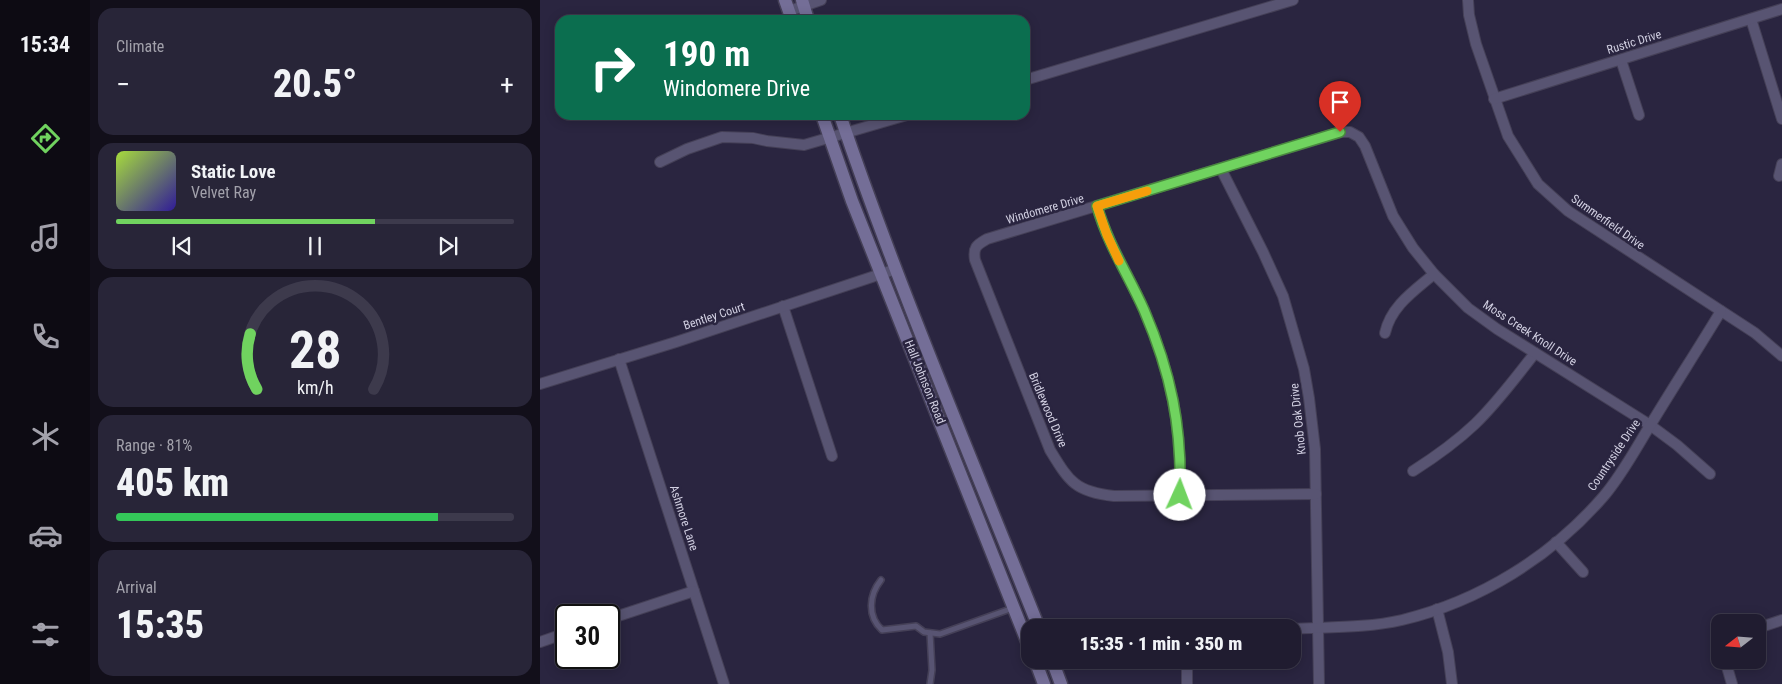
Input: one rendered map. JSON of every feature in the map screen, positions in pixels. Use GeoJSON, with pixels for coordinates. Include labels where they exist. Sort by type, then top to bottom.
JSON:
{"type":"FeatureCollection","features":[{"type":"Feature","properties":{"kind":"main road"},"geometry":{"type":"LineString","coordinates":[[802,3],[806,15]]}},
{"type":"Feature","properties":{"kind":"main road","name":"Hall Johnson Road"},"geometry":{"type":"LineString","coordinates":[[824,120],[1021,627]]}},
{"type":"Feature","properties":{"kind":"main road","name":"Hall Johnson Road"},"geometry":{"type":"LineString","coordinates":[[842,120],[896,270],[1035,619]]}},
{"type":"Feature","properties":{"kind":"main road"},"geometry":{"type":"LineString","coordinates":[[1038,669],[1044,684]]}},
{"type":"Feature","properties":{"kind":"main road"},"geometry":{"type":"LineString","coordinates":[[1055,669],[1061,684]]}},
{"type":"Feature","properties":{"kind":"street"},"geometry":{"type":"LineString","coordinates":[[789,10],[802,3],[821,0]]}},
{"type":"Feature","properties":{"kind":"street"},"geometry":{"type":"LineString","coordinates":[[1030,79],[1293,0]]}},
{"type":"Feature","properties":{"kind":"street","name":"Summerfield Drive"},"geometry":{"type":"LineString","coordinates":[[1468,0],[1468,15],[1476,44],[1508,136],[1538,184],[1568,212],[1754,333],[1782,356]]}},
{"type":"Feature","properties":{"kind":"street","name":"Rustic Drive"},"geometry":{"type":"LineString","coordinates":[[1494,99],[1782,9]]}},
{"type":"Feature","properties":{"kind":"street"},"geometry":{"type":"LineString","coordinates":[[1751,19],[1782,119]]}},
{"type":"Feature","properties":{"kind":"street"},"geometry":{"type":"LineString","coordinates":[[1622,60],[1639,115]]}},
{"type":"Feature","properties":{"kind":"street"},"geometry":{"type":"LineString","coordinates":[[660,162],[694,146],[722,137],[752,138],[804,145],[890,120]]}},
{"type":"Feature","properties":{"kind":"street","name":"Windomere Drive"},"geometry":{"type":"LineString","coordinates":[[974,254],[976,245],[987,239],[1340,132],[1350,132],[1359,137]]}},
{"type":"Feature","properties":{"kind":"street","name":"Moss Creek Knoll Drive"},"geometry":{"type":"LineString","coordinates":[[1359,137],[1393,216],[1413,248],[1434,274],[1468,308],[1497,329],[1650,425],[1677,445],[1710,474]]}},
{"type":"Feature","properties":{"kind":"street"},"geometry":{"type":"LineString","coordinates":[[1779,176],[1782,164]]}},
{"type":"Feature","properties":{"kind":"street","name":"Knob Oak Drive"},"geometry":{"type":"LineString","coordinates":[[1221,169],[1283,296],[1304,368],[1315,449],[1319,684]]}},
{"type":"Feature","properties":{"kind":"street"},"geometry":{"type":"LineString","coordinates":[[1097,206],[1113,250],[1144,310],[1161,355],[1178,429],[1181,462],[1180,495]]}},
{"type":"Feature","properties":{"kind":"street","name":"Bridlewood Drive"},"geometry":{"type":"LineString","coordinates":[[974,254],[1050,450],[1066,475],[1085,490],[1095,494],[1114,496],[1316,494]]}},
{"type":"Feature","properties":{"kind":"street","name":"Bentley Court"},"geometry":{"type":"LineString","coordinates":[[540,384],[896,270]]}},
{"type":"Feature","properties":{"kind":"street"},"geometry":{"type":"LineString","coordinates":[[1385,333],[1387,325],[1397,308],[1434,274]]}},
{"type":"Feature","properties":{"kind":"street"},"geometry":{"type":"LineString","coordinates":[[783,306],[832,456]]}},
{"type":"Feature","properties":{"kind":"street","name":"Countryside Drive"},"geometry":{"type":"LineString","coordinates":[[1301,628],[1371,625],[1402,620],[1437,609],[1491,586],[1515,573],[1556,542],[1603,496],[1637,447],[1721,311]]}},
{"type":"Feature","properties":{"kind":"street"},"geometry":{"type":"LineString","coordinates":[[1413,471],[1440,454],[1475,424],[1535,353]]}},
{"type":"Feature","properties":{"kind":"street","name":"Ashmore Lane"},"geometry":{"type":"LineString","coordinates":[[620,359],[724,684]]}},
{"type":"Feature","properties":{"kind":"street"},"geometry":{"type":"LineString","coordinates":[[1556,542],[1583,572]]}},
{"type":"Feature","properties":{"kind":"street"},"geometry":{"type":"LineString","coordinates":[[620,615],[694,591]]}},
{"type":"Feature","properties":{"kind":"street"},"geometry":{"type":"LineString","coordinates":[[1437,609],[1448,652],[1452,684]]}},
{"type":"Feature","properties":{"kind":"street"},"geometry":{"type":"LineString","coordinates":[[1766,625],[1782,620]]}},
{"type":"Feature","properties":{"kind":"street"},"geometry":{"type":"LineString","coordinates":[[540,642],[555,637]]}},
{"type":"Feature","properties":{"kind":"street"},"geometry":{"type":"LineString","coordinates":[[1187,669],[1187,684]]}},
{"type":"Feature","properties":{"kind":"street"},"geometry":{"type":"LineString","coordinates":[[1728,669],[1732,684]]}},
{"type":"Feature","properties":{"kind":"lane"},"geometry":{"type":"LineString","coordinates":[[881,580],[875,588],[871,615],[875,624],[882,630],[916,626],[924,632],[940,634],[1013,608]]}},
{"type":"Feature","properties":{"kind":"lane"},"geometry":{"type":"LineString","coordinates":[[930,633],[932,670],[930,684]]}},
{"type":"Feature","properties":{"kind":"slow traffic"},"geometry":{"type":"LineString","coordinates":[[1119,261],[1097,206],[1147,191]]}},
{"type":"Feature","properties":{"kind":"route"},"geometry":{"type":"LineString","coordinates":[[1180,495],[1181,462],[1178,429],[1161,355],[1144,310],[1113,250],[1097,206],[1340,132]]}}]}
